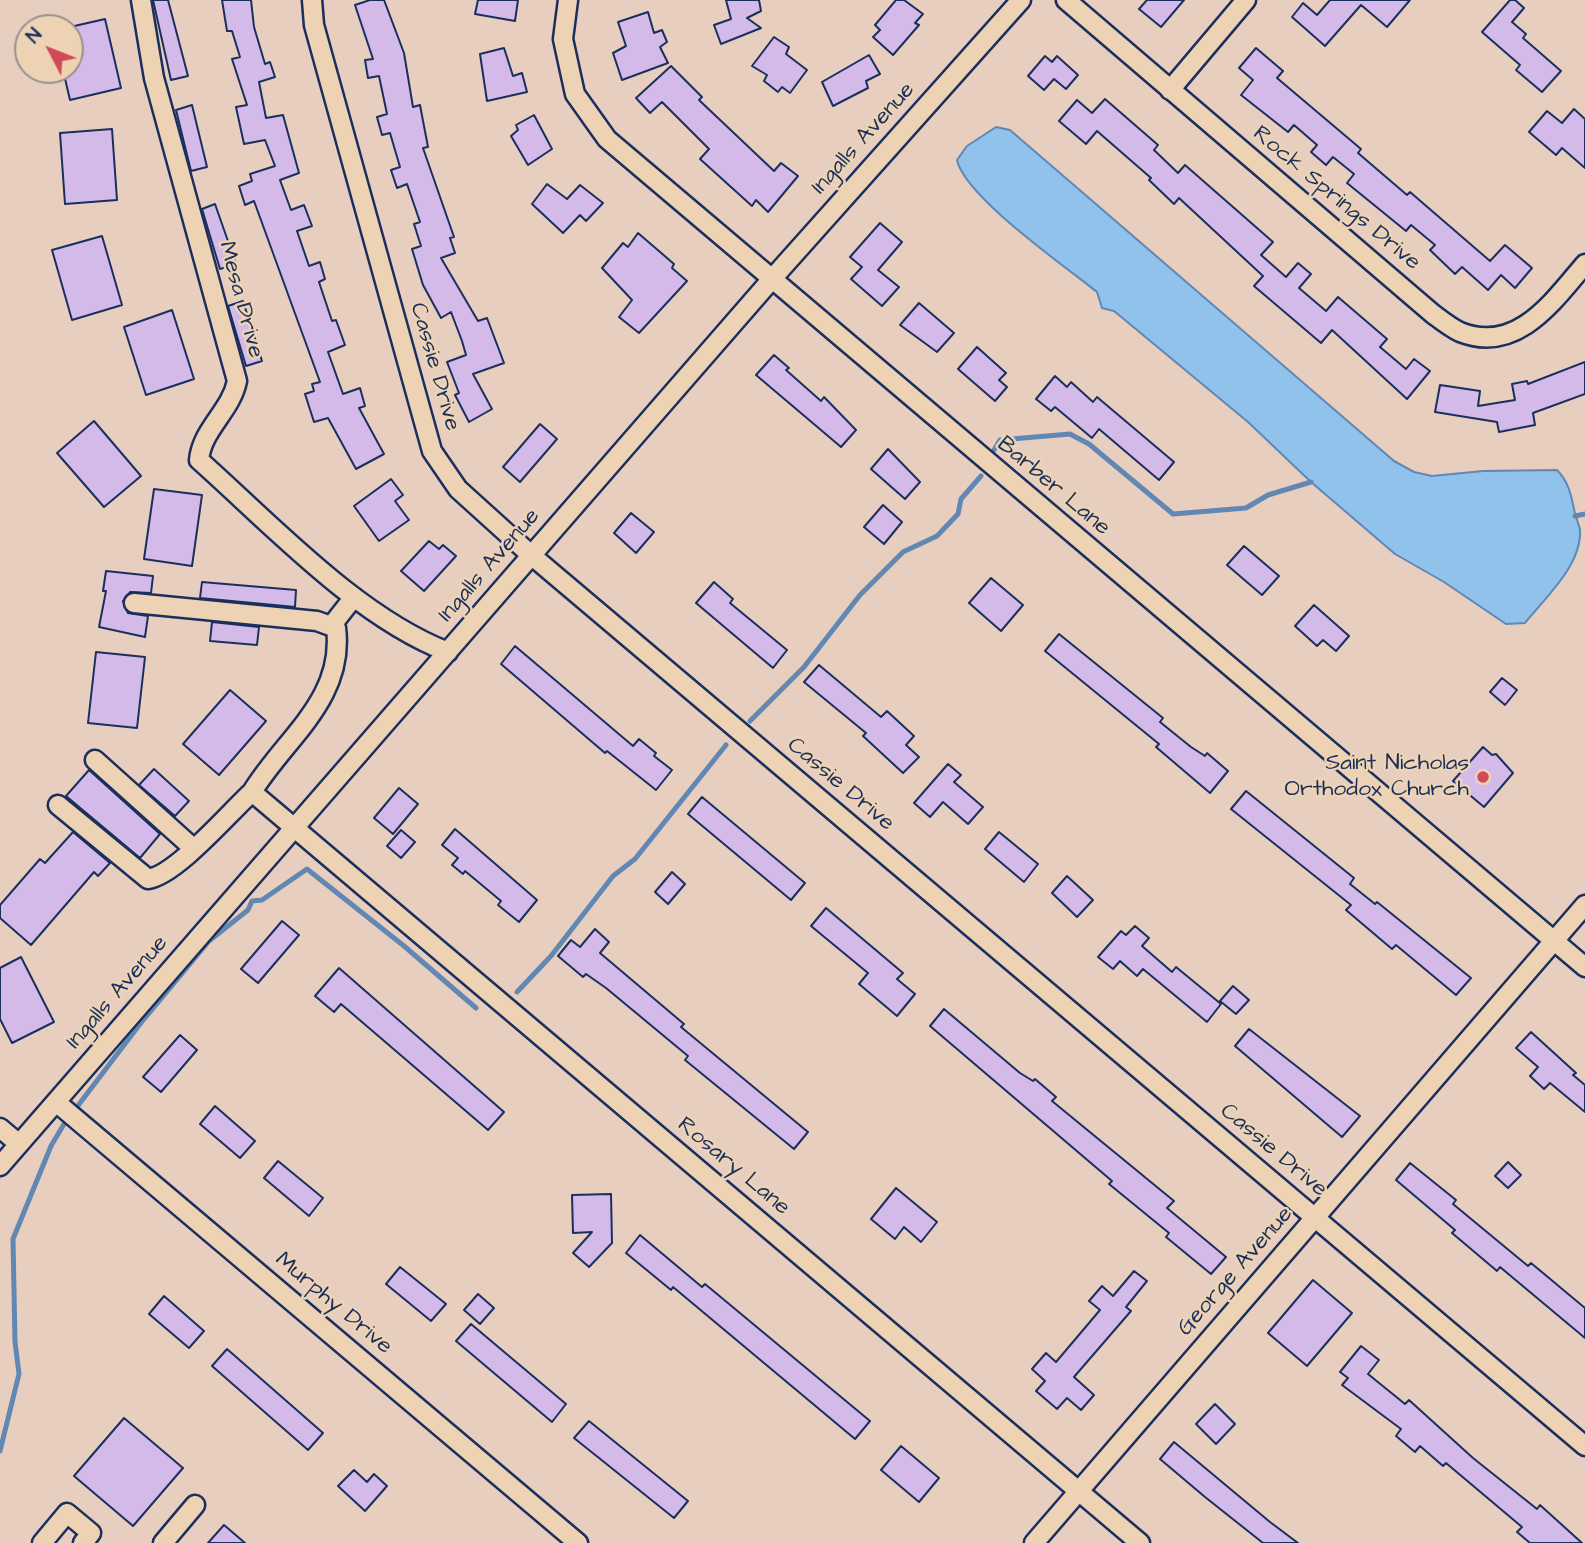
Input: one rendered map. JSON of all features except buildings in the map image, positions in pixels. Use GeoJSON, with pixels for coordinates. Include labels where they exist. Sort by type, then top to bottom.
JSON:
{"type":"FeatureCollection","features":[{"type":"Feature","properties":{"kind":"street","name":"Mesa Drive"},"geometry":{"type":"LineString","coordinates":[[141,0],[154,78],[237,381],[233,400],[201,444],[199,460],[354,597],[388,623],[417,640],[448,652]]}},
{"type":"Feature","properties":{"kind":"street","name":"Cassie Drive"},"geometry":{"type":"LineString","coordinates":[[312,0],[314,25],[432,451],[458,489],[531,555],[1585,1446]]}},
{"type":"Feature","properties":{"kind":"street","name":"Barber Lane"},"geometry":{"type":"LineString","coordinates":[[568,0],[563,39],[575,94],[607,139],[1585,967]]}},
{"type":"Feature","properties":{"kind":"street","name":"Ingalls Avenue"},"geometry":{"type":"LineString","coordinates":[[0,1166],[771,280],[1021,0]]}},
{"type":"Feature","properties":{"kind":"street","name":"Rock Springs Drive"},"geometry":{"type":"LineString","coordinates":[[1066,0],[1433,314],[1461,332],[1481,336],[1504,335],[1527,326],[1545,312],[1585,264]]}},
{"type":"Feature","properties":{"kind":"street"},"geometry":{"type":"LineString","coordinates":[[1170,90],[1246,0]]}},
{"type":"Feature","properties":{"kind":"street"},"geometry":{"type":"LineString","coordinates":[[332,625],[354,597]]}},
{"type":"Feature","properties":{"kind":"street"},"geometry":{"type":"LineString","coordinates":[[58,805],[148,879],[158,877],[194,848],[252,792],[317,709],[340,654],[336,628],[332,625],[134,603]]}},
{"type":"Feature","properties":{"kind":"street"},"geometry":{"type":"LineString","coordinates":[[95,760],[194,848]]}},
{"type":"Feature","properties":{"kind":"street","name":"Rosary Lane"},"geometry":{"type":"LineString","coordinates":[[252,792],[1140,1543]]}},
{"type":"Feature","properties":{"kind":"street","name":"George Avenue"},"geometry":{"type":"LineString","coordinates":[[1034,1543],[1585,905]]}},
{"type":"Feature","properties":{"kind":"street","name":"Murphy Drive"},"geometry":{"type":"LineString","coordinates":[[56,1102],[578,1543]]}},
{"type":"Feature","properties":{"kind":"street"},"geometry":{"type":"LineString","coordinates":[[0,1128],[19,1144]]}},
{"type":"Feature","properties":{"kind":"street"},"geometry":{"type":"LineString","coordinates":[[163,1543],[195,1505]]}},
{"type":"Feature","properties":{"kind":"street"},"geometry":{"type":"LineString","coordinates":[[42,1543],[67,1513],[91,1533],[83,1543]]}},
{"type":"Feature","properties":{"kind":"water"},"geometry":{"type":"Polygon","coordinates":[[[996,127],[1010,130],[1394,461],[1414,472],[1432,476],[1483,471],[1557,470],[1570,493],[1580,530],[1579,543],[1561,580],[1525,623],[1506,624],[1444,582],[1395,554],[1311,482],[1248,422],[1114,311],[1102,308],[1097,292],[996,211],[964,175],[957,160],[967,146],[996,127]]]}},
{"type":"Feature","properties":{"kind":"waterway"},"geometry":{"type":"LineString","coordinates":[[994,450],[1000,440],[1070,434],[1089,444],[1173,514],[1246,508],[1268,495],[1311,482]]}},
{"type":"Feature","properties":{"kind":"waterway"},"geometry":{"type":"LineString","coordinates":[[750,721],[804,667],[860,595],[903,552],[937,536],[958,514],[961,499],[981,476]]}},
{"type":"Feature","properties":{"kind":"waterway"},"geometry":{"type":"LineString","coordinates":[[1575,516],[1585,514]]}},
{"type":"Feature","properties":{"kind":"waterway"},"geometry":{"type":"LineString","coordinates":[[517,992],[551,956],[613,876],[635,859],[726,745]]}},
{"type":"Feature","properties":{"kind":"waterway"},"geometry":{"type":"LineString","coordinates":[[0,1451],[19,1374],[15,1342],[13,1239],[51,1146],[64,1124],[140,1024],[209,941],[248,910],[252,901],[262,900],[307,869],[404,946],[476,1008]]}},
{"type":"Feature","properties":{"kind":"place","name":"Saint Nicholas Orthodox Church"},"geometry":{"type":"Point","coordinates":[1483,777]}}]}
